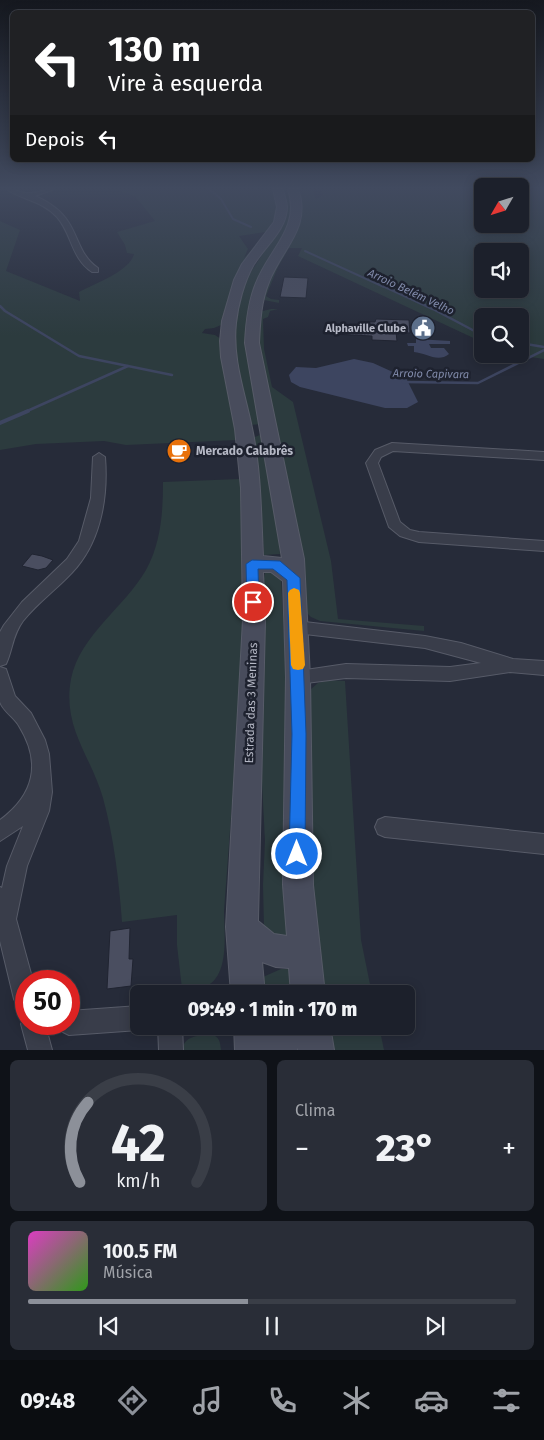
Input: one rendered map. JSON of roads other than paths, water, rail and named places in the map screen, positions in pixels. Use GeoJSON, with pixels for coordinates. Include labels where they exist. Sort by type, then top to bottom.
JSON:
{"type":"FeatureCollection","features":[{"type":"Feature","properties":{"kind":"main road","name":"Estrada das 3 Meninas"},"geometry":{"type":"LineString","coordinates":[[247,985],[242,927],[252,682],[250,488],[244,429],[228,358],[229,321],[235,295],[244,272],[268,238]]}},
{"type":"Feature","properties":{"kind":"main road"},"geometry":{"type":"LineString","coordinates":[[287,238],[262,281],[253,321],[254,358],[291,550],[294,578],[299,753],[298,886],[307,985]]}},
{"type":"Feature","properties":{"kind":"main road"},"geometry":{"type":"LineString","coordinates":[[244,429],[268,427]]}},
{"type":"Feature","properties":{"kind":"main road"},"geometry":{"type":"LineString","coordinates":[[252,564],[276,564],[294,578]]}},
{"type":"Feature","properties":{"kind":"main road"},"geometry":{"type":"LineString","coordinates":[[242,927],[262,946],[274,952],[284,954],[303,951]]}},
{"type":"Feature","properties":{"kind":"main road"},"geometry":{"type":"LineString","coordinates":[[252,1035],[253,1050]]}},
{"type":"Feature","properties":{"kind":"main road"},"geometry":{"type":"LineString","coordinates":[[276,1050],[286,1035]]}},
{"type":"Feature","properties":{"kind":"main road"},"geometry":{"type":"LineString","coordinates":[[314,1035],[316,1050]]}},
{"type":"Feature","properties":{"kind":"street"},"geometry":{"type":"LineString","coordinates":[[71,238],[85,264],[95,270]]}},
{"type":"Feature","properties":{"kind":"street"},"geometry":{"type":"LineString","coordinates":[[544,456],[392,447],[379,452],[372,463],[394,524],[405,533],[419,537],[544,546]]}},
{"type":"Feature","properties":{"kind":"street"},"geometry":{"type":"LineString","coordinates":[[0,659],[4,639],[13,622],[74,561],[82,548],[89,532],[96,504],[101,473],[99,457]]}},
{"type":"Feature","properties":{"kind":"street"},"geometry":{"type":"LineString","coordinates":[[296,627],[425,642],[461,650],[513,666]]}},
{"type":"Feature","properties":{"kind":"street"},"geometry":{"type":"LineString","coordinates":[[298,677],[346,671],[450,674],[513,666],[544,668]]}},
{"type":"Feature","properties":{"kind":"street"},"geometry":{"type":"LineString","coordinates":[[0,674],[8,700],[25,719],[36,740],[40,754],[42,802],[36,823],[21,852],[3,907],[19,970]]}},
{"type":"Feature","properties":{"kind":"street"},"geometry":{"type":"LineString","coordinates":[[0,831],[20,817],[29,806],[40,783]]}},
{"type":"Feature","properties":{"kind":"street"},"geometry":{"type":"LineString","coordinates":[[385,826],[544,844]]}},
{"type":"Feature","properties":{"kind":"street"},"geometry":{"type":"LineString","coordinates":[[0,831],[8,829],[13,832],[21,842],[21,852]]}},
{"type":"Feature","properties":{"kind":"street"},"geometry":{"type":"LineString","coordinates":[[80,1022],[130,1019]]}},
{"type":"Feature","properties":{"kind":"street"},"geometry":{"type":"LineString","coordinates":[[36,1035],[40,1050]]}},
{"type":"Feature","properties":{"kind":"street"},"geometry":{"type":"LineString","coordinates":[[170,1035],[171,1050]]}},
{"type":"Feature","properties":{"kind":"water"},"geometry":{"type":"Polygon","coordinates":[[[416,339],[450,341],[450,344],[429,344],[431,348],[444,348],[449,354],[445,357],[436,358],[414,352],[414,346],[408,346],[407,343],[416,343],[416,339]]]}},
{"type":"Feature","properties":{"kind":"water"},"geometry":{"type":"Polygon","coordinates":[[[354,359],[373,363],[406,378],[418,402],[407,408],[385,408],[300,387],[291,382],[289,375],[296,367],[316,368],[354,359]]]}},
{"type":"Feature","properties":{"kind":"waterway","name":"Arroio Belém Velho"},"geometry":{"type":"LineString","coordinates":[[305,251],[384,287]]}},
{"type":"Feature","properties":{"kind":"waterway","name":"Arroio Belém Velho"},"geometry":{"type":"LineString","coordinates":[[381,285],[474,331]]}},
{"type":"Feature","properties":{"kind":"waterway","name":"Arroio Capivara"},"geometry":{"type":"LineString","coordinates":[[0,306],[5,311],[79,356],[128,366]]}},
{"type":"Feature","properties":{"kind":"waterway","name":"Arroio Belém Velho"},"geometry":{"type":"LineString","coordinates":[[529,344],[544,347]]}},
{"type":"Feature","properties":{"kind":"waterway","name":"Arroio Capivara"},"geometry":{"type":"LineString","coordinates":[[403,382],[478,383],[544,350]]}},
{"type":"Feature","properties":{"kind":"waterway"},"geometry":{"type":"LineString","coordinates":[[25,412],[128,366]]}},
{"type":"Feature","properties":{"kind":"waterway","name":"Arroio Capivara"},"geometry":{"type":"LineString","coordinates":[[128,366],[172,375]]}},
{"type":"Feature","properties":{"kind":"waterway"},"geometry":{"type":"LineString","coordinates":[[0,423],[28,411]]}},
{"type":"Feature","properties":{"kind":"place","name":"Alphaville Clube"},"geometry":{"type":"Point","coordinates":[423,328]}},
{"type":"Feature","properties":{"kind":"place","name":"Mercado Calabrês"},"geometry":{"type":"Point","coordinates":[179,451]}}]}
